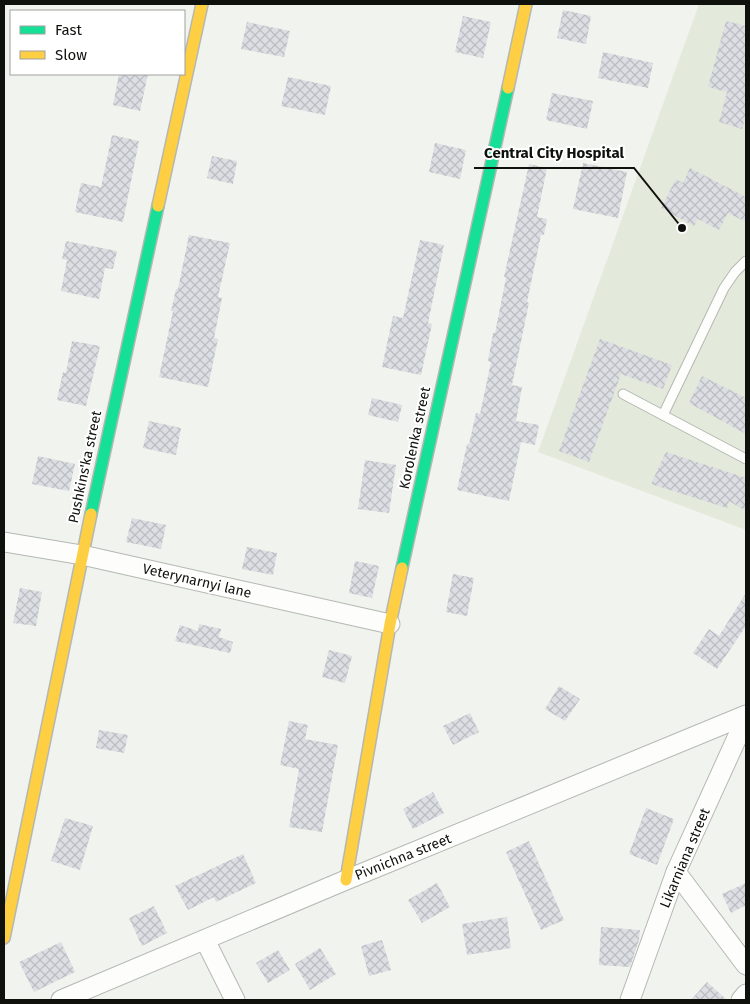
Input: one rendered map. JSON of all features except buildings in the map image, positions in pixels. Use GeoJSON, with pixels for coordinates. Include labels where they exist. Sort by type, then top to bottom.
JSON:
{"type":"FeatureCollection","features":[{"type":"Feature","properties":{"kind":"street","name":"Pushkins'ka street"},"geometry":{"type":"LineString","coordinates":[[4,938],[82,555],[202,4]]}},
{"type":"Feature","properties":{"kind":"street","name":"Korolenka street"},"geometry":{"type":"LineString","coordinates":[[346,880],[390,624],[526,4]]}},
{"type":"Feature","properties":{"kind":"street","name":"Veterynarnyi lane"},"geometry":{"type":"LineString","coordinates":[[4,542],[82,555],[390,624]]}},
{"type":"Feature","properties":{"kind":"street","name":"Pivnichna street"},"geometry":{"type":"LineString","coordinates":[[61,1000],[346,880],[746,717]]}},
{"type":"Feature","properties":{"kind":"street","name":"Likarniana street"},"geometry":{"type":"LineString","coordinates":[[630,1000],[676,872],[746,717]]}},
{"type":"Feature","properties":{"kind":"street"},"geometry":{"type":"LineString","coordinates":[[676,872],[746,966]]}},
{"type":"Feature","properties":{"kind":"street"},"geometry":{"type":"LineString","coordinates":[[205,940],[235,1000]]}},
{"type":"Feature","properties":{"kind":"street"},"geometry":{"type":"LineString","coordinates":[[741,1000],[746,994]]}},
{"type":"Feature","properties":{"kind":"lane"},"geometry":{"type":"LineString","coordinates":[[663,415],[724,288],[735,272],[746,261]]}},
{"type":"Feature","properties":{"kind":"lane"},"geometry":{"type":"LineString","coordinates":[[623,394],[746,459]]}},
{"type":"Feature","properties":{"kind":"shaded area"},"geometry":{"type":"Polygon","coordinates":[[[699,4],[746,4],[746,530],[538,452],[699,4]]]}},
{"type":"Feature","properties":{"kind":"traffic: fast"},"geometry":{"type":"LineString","coordinates":[[402,568],[508,88]]}},
{"type":"Feature","properties":{"kind":"traffic: fast"},"geometry":{"type":"LineString","coordinates":[[91,514],[158,206]]}},
{"type":"Feature","properties":{"kind":"traffic: slow"},"geometry":{"type":"LineString","coordinates":[[158,206],[202,4]]}},
{"type":"Feature","properties":{"kind":"traffic: slow"},"geometry":{"type":"LineString","coordinates":[[508,88],[526,4]]}},
{"type":"Feature","properties":{"kind":"traffic: slow"},"geometry":{"type":"LineString","coordinates":[[4,938],[91,514]]}},
{"type":"Feature","properties":{"kind":"traffic: slow"},"geometry":{"type":"LineString","coordinates":[[346,880],[390,624],[402,568]]}},
{"type":"Feature","properties":{"kind":"place","name":"Central City Hospital"},"geometry":{"type":"Point","coordinates":[682,228]}}]}
